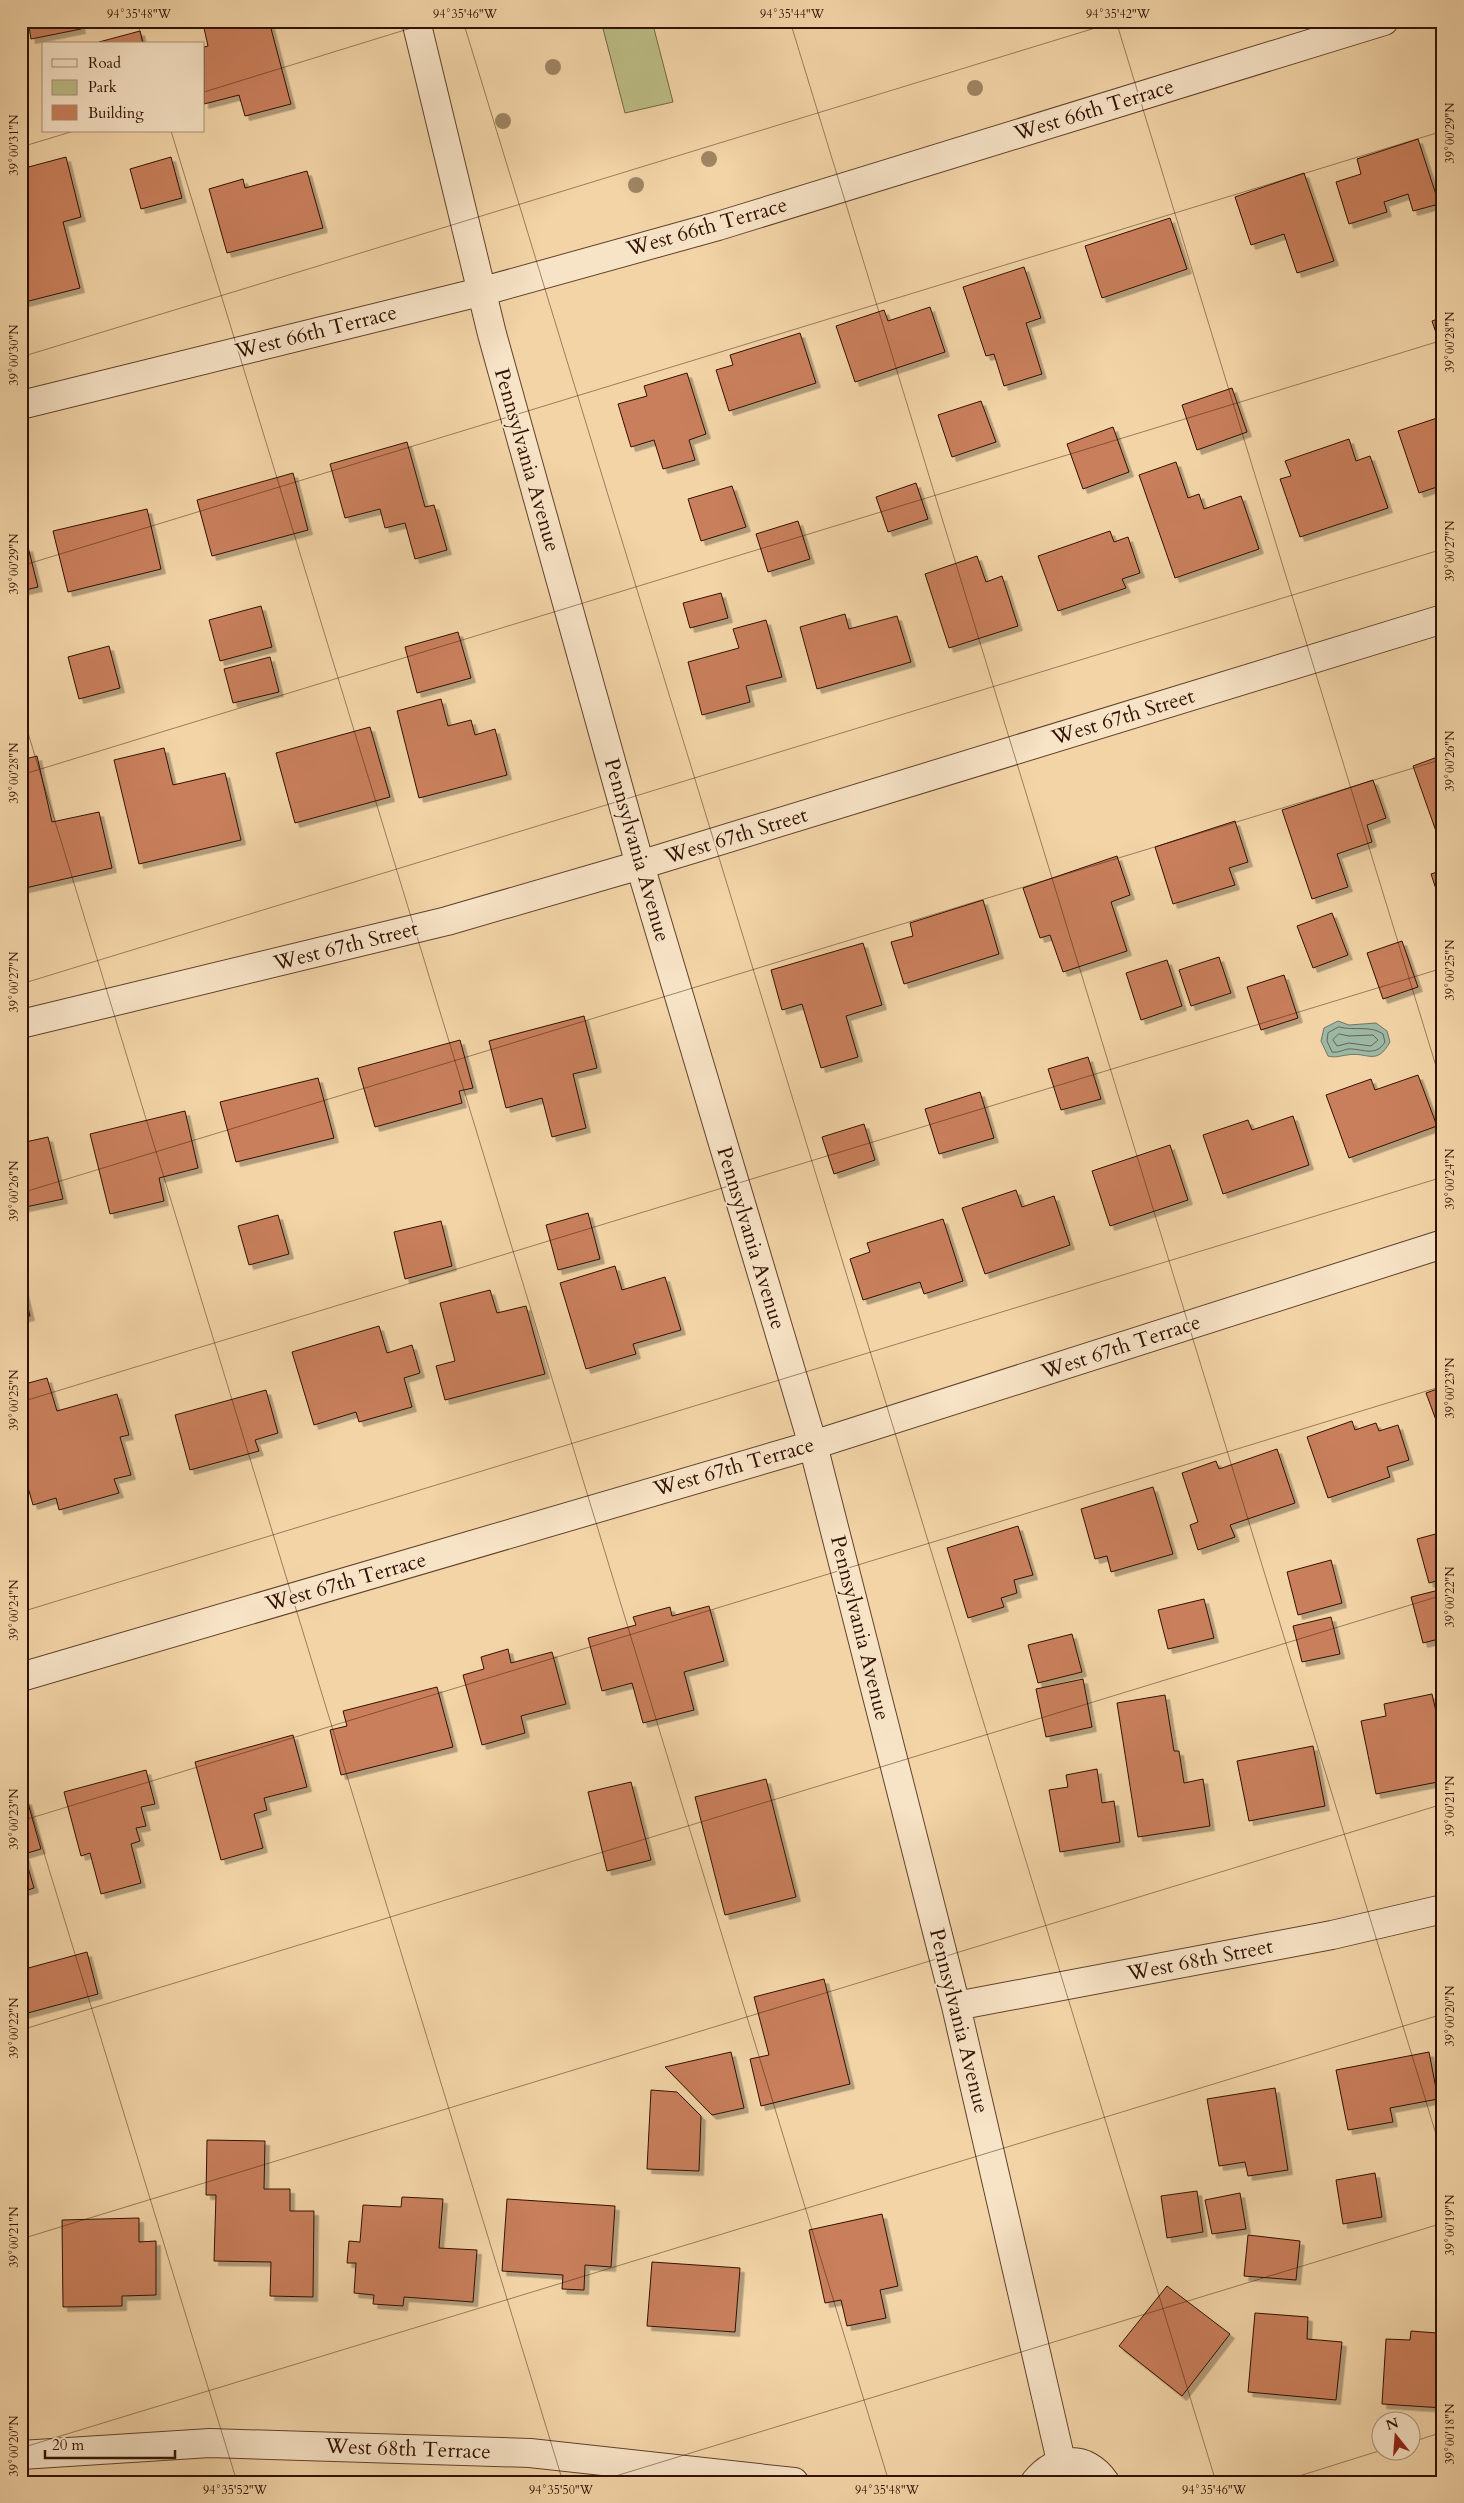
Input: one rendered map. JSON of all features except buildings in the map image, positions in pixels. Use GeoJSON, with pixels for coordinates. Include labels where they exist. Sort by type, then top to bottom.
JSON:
{"type":"FeatureCollection","features":[{"type":"Feature","properties":{"kind":"street","name":"Pennsylvania Avenue"},"geometry":{"type":"LineString","coordinates":[[416,21],[480,292],[640,865],[813,1444],[956,2006],[1062,2461]]}},
{"type":"Feature","properties":{"kind":"street","name":"West 66th Terrace"},"geometry":{"type":"LineString","coordinates":[[21,405],[480,292],[718,226],[1384,21]]}},
{"type":"Feature","properties":{"kind":"street","name":"West 67th Street"},"geometry":{"type":"LineString","coordinates":[[21,1024],[447,921],[640,865],[1443,619]]}},
{"type":"Feature","properties":{"kind":"street","name":"West 67th Terrace"},"geometry":{"type":"LineString","coordinates":[[21,1677],[813,1444],[1443,1244]]}},
{"type":"Feature","properties":{"kind":"street","name":"West 68th Street"},"geometry":{"type":"LineString","coordinates":[[956,2006],[1332,1935],[1443,1909]]}},
{"type":"Feature","properties":{"kind":"street","name":"West 68th Terrace"},"geometry":{"type":"LineString","coordinates":[[21,2455],[210,2443],[520,2452],[794,2482]]}},
{"type":"Feature","properties":{"kind":"street"},"geometry":{"type":"LineString","coordinates":[[1036,2482],[1045,2471],[1062,2461],[1082,2464],[1095,2470],[1105,2482]]}},
{"type":"Feature","properties":{"kind":"green space"},"geometry":{"type":"Polygon","coordinates":[[[601,21],[652,21],[673,102],[625,113],[601,21]]]}},
{"type":"Feature","properties":{"kind":"water"},"geometry":{"type":"Polygon","coordinates":[[[1338,1021],[1349,1025],[1376,1023],[1387,1031],[1390,1042],[1385,1050],[1376,1056],[1354,1054],[1335,1057],[1328,1056],[1321,1041],[1324,1028],[1338,1021]]]}}]}
